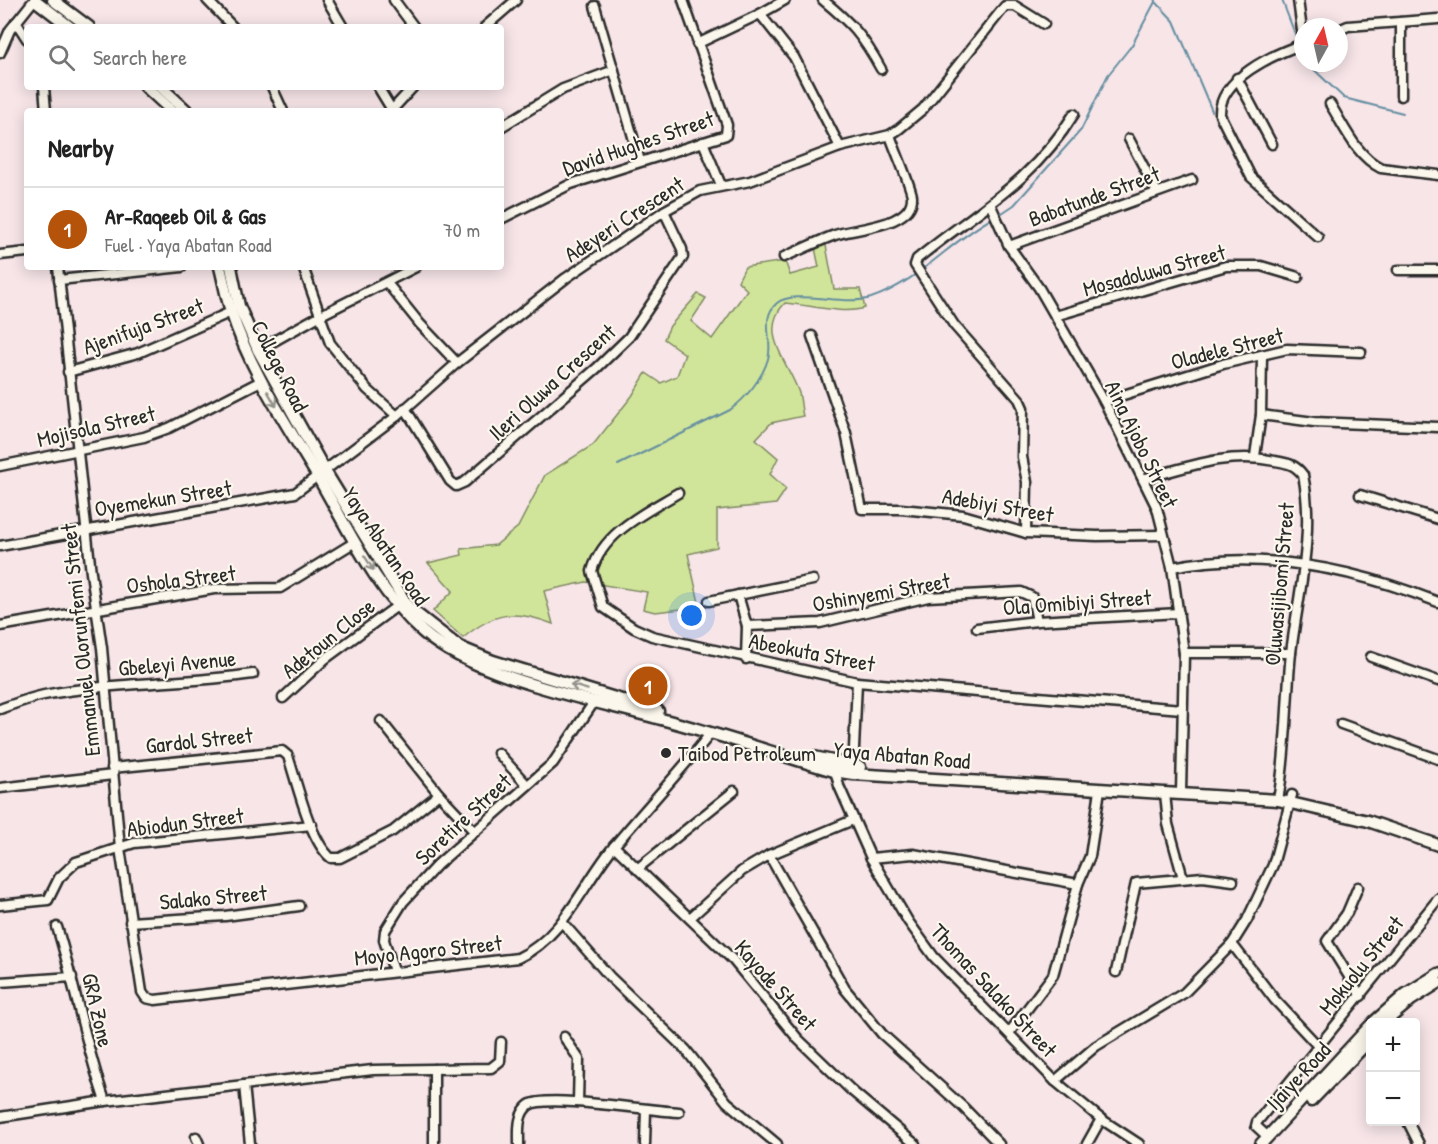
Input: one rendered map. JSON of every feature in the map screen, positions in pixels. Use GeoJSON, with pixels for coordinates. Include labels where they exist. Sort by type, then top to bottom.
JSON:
{"type":"FeatureCollection","features":[{"type":"Feature","properties":{"kind":"main road"},"geometry":{"type":"LineString","coordinates":[[35,0],[66,24]]}},
{"type":"Feature","properties":{"kind":"main road"},"geometry":{"type":"LineString","coordinates":[[53,0],[85,24]]}},
{"type":"Feature","properties":{"kind":"main road"},"geometry":{"type":"LineString","coordinates":[[149,90],[169,108]]}},
{"type":"Feature","properties":{"kind":"main road"},"geometry":{"type":"LineString","coordinates":[[164,90],[184,108]]}},
{"type":"Feature","properties":{"kind":"main road","name":"College Road"},"geometry":{"type":"LineString","coordinates":[[221,270],[231,312],[261,381],[322,474]]}},
{"type":"Feature","properties":{"kind":"main road","name":"College Road"},"geometry":{"type":"LineString","coordinates":[[232,270],[239,306],[258,350],[322,474]]}},
{"type":"Feature","properties":{"kind":"main road","name":"Yaya Abatan Road"},"geometry":{"type":"LineString","coordinates":[[322,474],[355,542],[396,606],[425,634],[457,654],[505,674],[594,702],[834,767],[1100,790],[1165,793],[1180,789]]}},
{"type":"Feature","properties":{"kind":"main road","name":"Yaya Abatan Road"},"geometry":{"type":"LineString","coordinates":[[322,474],[409,608],[459,646],[493,661],[834,767]]}},
{"type":"Feature","properties":{"kind":"main road","name":"Yaya Abatan Road"},"geometry":{"type":"LineString","coordinates":[[853,770],[1279,796],[1361,812],[1438,837]]}},
{"type":"Feature","properties":{"kind":"main road","name":"Yaya Abatan Road"},"geometry":{"type":"LineString","coordinates":[[1291,798],[1368,820],[1438,845]]}},
{"type":"Feature","properties":{"kind":"main road"},"geometry":{"type":"LineString","coordinates":[[1380,1018],[1406,994],[1438,974]]}},
{"type":"Feature","properties":{"kind":"main road"},"geometry":{"type":"LineString","coordinates":[[1391,1018],[1411,1000],[1438,983]]}},
{"type":"Feature","properties":{"kind":"main road","name":"Ijaiye Road"},"geometry":{"type":"LineString","coordinates":[[1266,1142],[1366,1039]]}},
{"type":"Feature","properties":{"kind":"street"},"geometry":{"type":"LineString","coordinates":[[0,53],[10,30],[35,0]]}},
{"type":"Feature","properties":{"kind":"street"},"geometry":{"type":"LineString","coordinates":[[207,0],[230,24]]}},
{"type":"Feature","properties":{"kind":"street"},"geometry":{"type":"LineString","coordinates":[[327,0],[341,24]]}},
{"type":"Feature","properties":{"kind":"street"},"geometry":{"type":"LineString","coordinates":[[394,0],[412,24]]}},
{"type":"Feature","properties":{"kind":"street","name":"David Hughes Street"},"geometry":{"type":"LineString","coordinates":[[504,218],[571,184],[726,135],[729,130],[683,0]]}},
{"type":"Feature","properties":{"kind":"street"},"geometry":{"type":"LineString","coordinates":[[698,44],[785,0]]}},
{"type":"Feature","properties":{"kind":"street"},"geometry":{"type":"LineString","coordinates":[[823,0],[852,24],[866,41],[881,69]]}},
{"type":"Feature","properties":{"kind":"street"},"geometry":{"type":"LineString","coordinates":[[1298,0],[1299,18]]}},
{"type":"Feature","properties":{"kind":"street"},"geometry":{"type":"LineString","coordinates":[[488,24],[512,1]]}},
{"type":"Feature","properties":{"kind":"street","name":"Adeyeri Crescent"},"geometry":{"type":"LineString","coordinates":[[322,474],[397,416],[457,363],[566,278],[663,212],[700,191],[750,181],[840,147],[890,135],[922,109],[1005,6],[1010,4],[1044,24]]}},
{"type":"Feature","properties":{"kind":"street"},"geometry":{"type":"LineString","coordinates":[[595,6],[640,161]]}},
{"type":"Feature","properties":{"kind":"street"},"geometry":{"type":"LineString","coordinates":[[760,14],[794,57],[840,147]]}},
{"type":"Feature","properties":{"kind":"street"},"geometry":{"type":"LineString","coordinates":[[1348,26],[1438,19]]}},
{"type":"Feature","properties":{"kind":"street"},"geometry":{"type":"LineString","coordinates":[[16,22],[24,34]]}},
{"type":"Feature","properties":{"kind":"street"},"geometry":{"type":"LineString","coordinates":[[1401,22],[1401,96]]}},
{"type":"Feature","properties":{"kind":"street"},"geometry":{"type":"LineString","coordinates":[[1294,47],[1237,78],[1220,108],[1220,115],[1251,177],[1318,237]]}},
{"type":"Feature","properties":{"kind":"street"},"geometry":{"type":"LineString","coordinates":[[504,125],[563,89],[614,70]]}},
{"type":"Feature","properties":{"kind":"street"},"geometry":{"type":"LineString","coordinates":[[1237,78],[1272,144]]}},
{"type":"Feature","properties":{"kind":"street"},"geometry":{"type":"LineString","coordinates":[[44,90],[46,108]]}},
{"type":"Feature","properties":{"kind":"street"},"geometry":{"type":"LineString","coordinates":[[273,90],[282,108]]}},
{"type":"Feature","properties":{"kind":"street"},"geometry":{"type":"LineString","coordinates":[[380,90],[390,108]]}},
{"type":"Feature","properties":{"kind":"street"},"geometry":{"type":"LineString","coordinates":[[393,108],[410,90]]}},
{"type":"Feature","properties":{"kind":"street"},"geometry":{"type":"LineString","coordinates":[[1330,105],[1372,164],[1381,168],[1438,175]]}},
{"type":"Feature","properties":{"kind":"street"},"geometry":{"type":"LineString","coordinates":[[1026,533],[1027,482],[1022,457],[1023,408],[1019,399],[954,325],[918,269],[917,259],[993,208],[1058,140],[1074,114]]}},
{"type":"Feature","properties":{"kind":"street"},"geometry":{"type":"LineString","coordinates":[[784,257],[838,234],[865,231],[895,219],[909,205],[912,194],[890,135]]}},
{"type":"Feature","properties":{"kind":"street"},"geometry":{"type":"LineString","coordinates":[[1129,139],[1157,192]]}},
{"type":"Feature","properties":{"kind":"street"},"geometry":{"type":"LineString","coordinates":[[704,142],[721,186]]}},
{"type":"Feature","properties":{"kind":"street","name":"Babatunde Street"},"geometry":{"type":"LineString","coordinates":[[1009,246],[1192,180]]}},
{"type":"Feature","properties":{"kind":"street","name":"Aina Ajobo Street"},"geometry":{"type":"LineString","coordinates":[[993,208],[1009,246],[1039,288],[1104,401],[1156,508],[1172,567],[1184,653],[1180,789]]}},
{"type":"Feature","properties":{"kind":"street","name":"Ileri Oluwa Crescent"},"geometry":{"type":"LineString","coordinates":[[405,408],[450,481],[456,486],[465,482],[597,368],[634,332],[684,254],[663,212]]}},
{"type":"Feature","properties":{"kind":"street"},"geometry":{"type":"LineString","coordinates":[[0,255],[24,252]]}},
{"type":"Feature","properties":{"kind":"street","name":"Mosadoluwa Street"},"geometry":{"type":"LineString","coordinates":[[1055,316],[1226,266],[1262,266],[1298,277]]}},
{"type":"Feature","properties":{"kind":"street","name":"Emmanuel Olorunfemi Street"},"geometry":{"type":"LineString","coordinates":[[57,270],[96,609],[120,848],[142,992],[146,998],[155,1000]]}},
{"type":"Feature","properties":{"kind":"street"},"geometry":{"type":"LineString","coordinates":[[59,280],[154,270]]}},
{"type":"Feature","properties":{"kind":"street"},"geometry":{"type":"LineString","coordinates":[[304,270],[330,343],[347,366],[397,416]]}},
{"type":"Feature","properties":{"kind":"street"},"geometry":{"type":"LineString","coordinates":[[258,350],[411,270]]}},
{"type":"Feature","properties":{"kind":"street"},"geometry":{"type":"LineString","coordinates":[[1398,270],[1438,270]]}},
{"type":"Feature","properties":{"kind":"street"},"geometry":{"type":"LineString","coordinates":[[387,283],[420,324],[457,363]]}},
{"type":"Feature","properties":{"kind":"street","name":"Ajenifuja Street"},"geometry":{"type":"LineString","coordinates":[[68,372],[138,352],[231,312]]}},
{"type":"Feature","properties":{"kind":"street","name":"Adebiyi Street"},"geometry":{"type":"LineString","coordinates":[[812,336],[846,433],[862,509],[901,509],[963,515],[1026,533],[1097,536],[1163,535]]}},
{"type":"Feature","properties":{"kind":"street","name":"Oladele Street"},"geometry":{"type":"LineString","coordinates":[[1104,401],[1223,364],[1262,355],[1304,348],[1361,352]]}},
{"type":"Feature","properties":{"kind":"street"},"geometry":{"type":"LineString","coordinates":[[1255,456],[1261,415],[1262,355]]}},
{"type":"Feature","properties":{"kind":"street","name":"Mojisola Street"},"geometry":{"type":"LineString","coordinates":[[0,466],[144,437],[169,428],[261,381]]}},
{"type":"Feature","properties":{"kind":"street"},"geometry":{"type":"LineString","coordinates":[[1261,415],[1314,422],[1438,427]]}},
{"type":"Feature","properties":{"kind":"street","name":"Oluwasijibomi Street"},"geometry":{"type":"LineString","coordinates":[[1143,479],[1206,461],[1255,456],[1291,464],[1303,475],[1307,510],[1303,566],[1291,653],[1279,796]]}},
{"type":"Feature","properties":{"kind":"street","name":"Oyemekun Street"},"geometry":{"type":"LineString","coordinates":[[0,546],[86,529],[283,497],[295,493],[322,474]]}},
{"type":"Feature","properties":{"kind":"street","name":"Abeokuta Street"},"geometry":{"type":"LineString","coordinates":[[678,493],[628,524],[603,547],[592,571],[603,606],[634,628],[652,636],[746,659],[779,662],[857,682],[1182,709]]}},
{"type":"Feature","properties":{"kind":"street"},"geometry":{"type":"LineString","coordinates":[[1360,495],[1438,519]]}},
{"type":"Feature","properties":{"kind":"street","name":"Oshola Street"},"geometry":{"type":"LineString","coordinates":[[0,626],[214,589],[280,588],[355,542]]}},
{"type":"Feature","properties":{"kind":"street"},"geometry":{"type":"LineString","coordinates":[[1172,567],[1232,560],[1268,561],[1367,578],[1438,602]]}},
{"type":"Feature","properties":{"kind":"street"},"geometry":{"type":"LineString","coordinates":[[709,601],[813,580]]}},
{"type":"Feature","properties":{"kind":"street","name":"Oshinyemi Street"},"geometry":{"type":"LineString","coordinates":[[747,626],[820,623],[928,597],[1021,592],[1032,597],[1037,621]]}},
{"type":"Feature","properties":{"kind":"street"},"geometry":{"type":"LineString","coordinates":[[738,595],[747,626],[746,659]]}},
{"type":"Feature","properties":{"kind":"street","name":"Adetoun Close"},"geometry":{"type":"LineString","coordinates":[[283,698],[325,659],[396,606]]}},
{"type":"Feature","properties":{"kind":"street","name":"Ola Omibiyi Street"},"geometry":{"type":"LineString","coordinates":[[977,628],[1037,621],[1179,613]]}},
{"type":"Feature","properties":{"kind":"street"},"geometry":{"type":"LineString","coordinates":[[1184,653],[1291,653]]}},
{"type":"Feature","properties":{"kind":"street"},"geometry":{"type":"LineString","coordinates":[[1371,657],[1438,681]]}},
{"type":"Feature","properties":{"kind":"street","name":"Gbeleyi Avenue"},"geometry":{"type":"LineString","coordinates":[[0,709],[42,695],[212,680],[253,674]]}},
{"type":"Feature","properties":{"kind":"street"},"geometry":{"type":"LineString","coordinates":[[853,770],[857,682]]}},
{"type":"Feature","properties":{"kind":"street","name":"Soretire Street"},"geometry":{"type":"LineString","coordinates":[[394,971],[384,940],[390,920],[403,902],[437,865],[553,763],[594,702]]}},
{"type":"Feature","properties":{"kind":"street"},"geometry":{"type":"LineString","coordinates":[[381,721],[439,794],[474,831]]}},
{"type":"Feature","properties":{"kind":"street"},"geometry":{"type":"LineString","coordinates":[[1341,724],[1438,759]]}},
{"type":"Feature","properties":{"kind":"street","name":"Moyo Agoro Street"},"geometry":{"type":"LineString","coordinates":[[155,1000],[518,958],[538,946],[562,922],[614,846],[710,734]]}},
{"type":"Feature","properties":{"kind":"street","name":"Gardol Street"},"geometry":{"type":"LineString","coordinates":[[0,788],[112,771],[282,750],[288,756],[312,825]]}},
{"type":"Feature","properties":{"kind":"street"},"geometry":{"type":"LineString","coordinates":[[498,753],[527,784]]}},
{"type":"Feature","properties":{"kind":"street","name":"Thomas Salako Street"},"geometry":{"type":"LineString","coordinates":[[834,767],[871,858],[908,921],[934,957],[1055,1081],[1101,1119],[1139,1144]]}},
{"type":"Feature","properties":{"kind":"street"},"geometry":{"type":"LineString","coordinates":[[637,869],[734,790]]}},
{"type":"Feature","properties":{"kind":"street"},"geometry":{"type":"LineString","coordinates":[[1009,1033],[1053,975],[1078,884],[1090,856],[1100,790]]}},
{"type":"Feature","properties":{"kind":"street"},"geometry":{"type":"LineString","coordinates":[[1165,793],[1169,832],[1183,878]]}},
{"type":"Feature","properties":{"kind":"street"},"geometry":{"type":"LineString","coordinates":[[312,825],[326,854],[331,858],[340,858],[393,831],[439,794]]}},
{"type":"Feature","properties":{"kind":"street"},"geometry":{"type":"LineString","coordinates":[[1055,1081],[1096,1046],[1184,993],[1232,944],[1247,920],[1273,865],[1291,798]]}},
{"type":"Feature","properties":{"kind":"street"},"geometry":{"type":"LineString","coordinates":[[690,918],[742,871],[769,855],[854,820]]}},
{"type":"Feature","properties":{"kind":"street","name":"Abiodun Street"},"geometry":{"type":"LineString","coordinates":[[0,905],[48,900],[59,878],[76,862],[134,843],[312,825]]}},
{"type":"Feature","properties":{"kind":"street","name":"Kayode Street"},"geometry":{"type":"LineString","coordinates":[[614,846],[733,960],[798,1039],[852,1091],[915,1144]]}},
{"type":"Feature","properties":{"kind":"street"},"geometry":{"type":"LineString","coordinates":[[871,858],[913,854],[1078,884]]}},
{"type":"Feature","properties":{"kind":"street"},"geometry":{"type":"LineString","coordinates":[[769,855],[845,989],[882,1034],[963,1107],[999,1144]]}},
{"type":"Feature","properties":{"kind":"street"},"geometry":{"type":"LineString","coordinates":[[1116,972],[1136,883],[1203,877],[1233,881]]}},
{"type":"Feature","properties":{"kind":"street"},"geometry":{"type":"LineString","coordinates":[[1358,887],[1347,914],[1327,941],[1361,996]]}},
{"type":"Feature","properties":{"kind":"street","name":"Mokuolu Street"},"geometry":{"type":"LineString","coordinates":[[1266,1142],[1256,1126],[1257,1122],[1438,899]]}},
{"type":"Feature","properties":{"kind":"street","name":"Salako Street"},"geometry":{"type":"LineString","coordinates":[[130,922],[225,916],[299,906]]}},
{"type":"Feature","properties":{"kind":"street"},"geometry":{"type":"LineString","coordinates":[[562,922],[610,977],[686,1050],[727,1102],[777,1144]]}},
{"type":"Feature","properties":{"kind":"street","name":"GRA Zone"},"geometry":{"type":"LineString","coordinates":[[57,927],[72,977],[91,1058],[105,1101]]}},
{"type":"Feature","properties":{"kind":"street"},"geometry":{"type":"LineString","coordinates":[[1232,944],[1275,1000],[1318,1046]]}},
{"type":"Feature","properties":{"kind":"street"},"geometry":{"type":"LineString","coordinates":[[0,982],[72,977]]}},
{"type":"Feature","properties":{"kind":"street"},"geometry":{"type":"LineString","coordinates":[[564,1037],[579,1059],[578,1102]]}},
{"type":"Feature","properties":{"kind":"street"},"geometry":{"type":"LineString","coordinates":[[0,1117],[105,1101],[373,1070],[491,1068],[500,1061],[501,1042]]}},
{"type":"Feature","properties":{"kind":"street"},"geometry":{"type":"LineString","coordinates":[[434,1069],[434,1144]]}},
{"type":"Feature","properties":{"kind":"street"},"geometry":{"type":"LineString","coordinates":[[244,1085],[250,1144]]}},
{"type":"Feature","properties":{"kind":"street"},"geometry":{"type":"LineString","coordinates":[[519,1144],[520,1117],[530,1105],[537,1102],[578,1102],[679,1112]]}},
{"type":"Feature","properties":{"kind":"street"},"geometry":{"type":"LineString","coordinates":[[645,1144],[646,1110]]}},
{"type":"Feature","properties":{"kind":"street"},"geometry":{"type":"LineString","coordinates":[[1087,1144],[1101,1119]]}},
{"type":"Feature","properties":{"kind":"street"},"geometry":{"type":"LineString","coordinates":[[1410,1126],[1419,1144]]}},
{"type":"Feature","properties":{"kind":"green space"},"geometry":{"type":"Polygon","coordinates":[[[825,240],[834,289],[860,289],[865,308],[837,310],[785,303],[777,314],[774,336],[799,393],[803,416],[771,423],[756,439],[778,458],[770,474],[786,489],[776,504],[717,510],[717,547],[688,554],[700,607],[655,612],[643,609],[647,592],[586,582],[544,591],[553,624],[527,616],[505,616],[485,623],[463,638],[433,611],[453,591],[428,563],[462,555],[461,549],[496,545],[518,527],[545,475],[593,445],[632,396],[646,373],[661,383],[677,376],[685,354],[664,339],[670,326],[698,294],[706,298],[691,321],[712,339],[747,290],[738,281],[745,267],[785,261],[790,275],[819,267],[814,243],[825,240]]]}},
{"type":"Feature","properties":{"kind":"waterway"},"geometry":{"type":"LineString","coordinates":[[999,215],[1014,205],[1081,130],[1108,75],[1132,45],[1156,0]]}},
{"type":"Feature","properties":{"kind":"waterway"},"geometry":{"type":"LineString","coordinates":[[1282,0],[1294,31]]}},
{"type":"Feature","properties":{"kind":"waterway"},"geometry":{"type":"LineString","coordinates":[[1156,2],[1174,21],[1212,111]]}},
{"type":"Feature","properties":{"kind":"waterway"},"geometry":{"type":"LineString","coordinates":[[1317,72],[1344,98],[1403,113]]}},
{"type":"Feature","properties":{"kind":"waterway"},"geometry":{"type":"LineString","coordinates":[[618,465],[730,410],[742,400],[758,381],[768,359],[769,316],[777,303],[795,297],[847,300],[871,298],[904,282],[993,218]]}},
{"type":"Feature","properties":{"kind":"place","name":"Ar-Raqeeb Oil & Gas"},"geometry":{"type":"Point","coordinates":[648,686]}},
{"type":"Feature","properties":{"kind":"place","name":"Taibod Petroleum"},"geometry":{"type":"Point","coordinates":[666,753]}}]}
